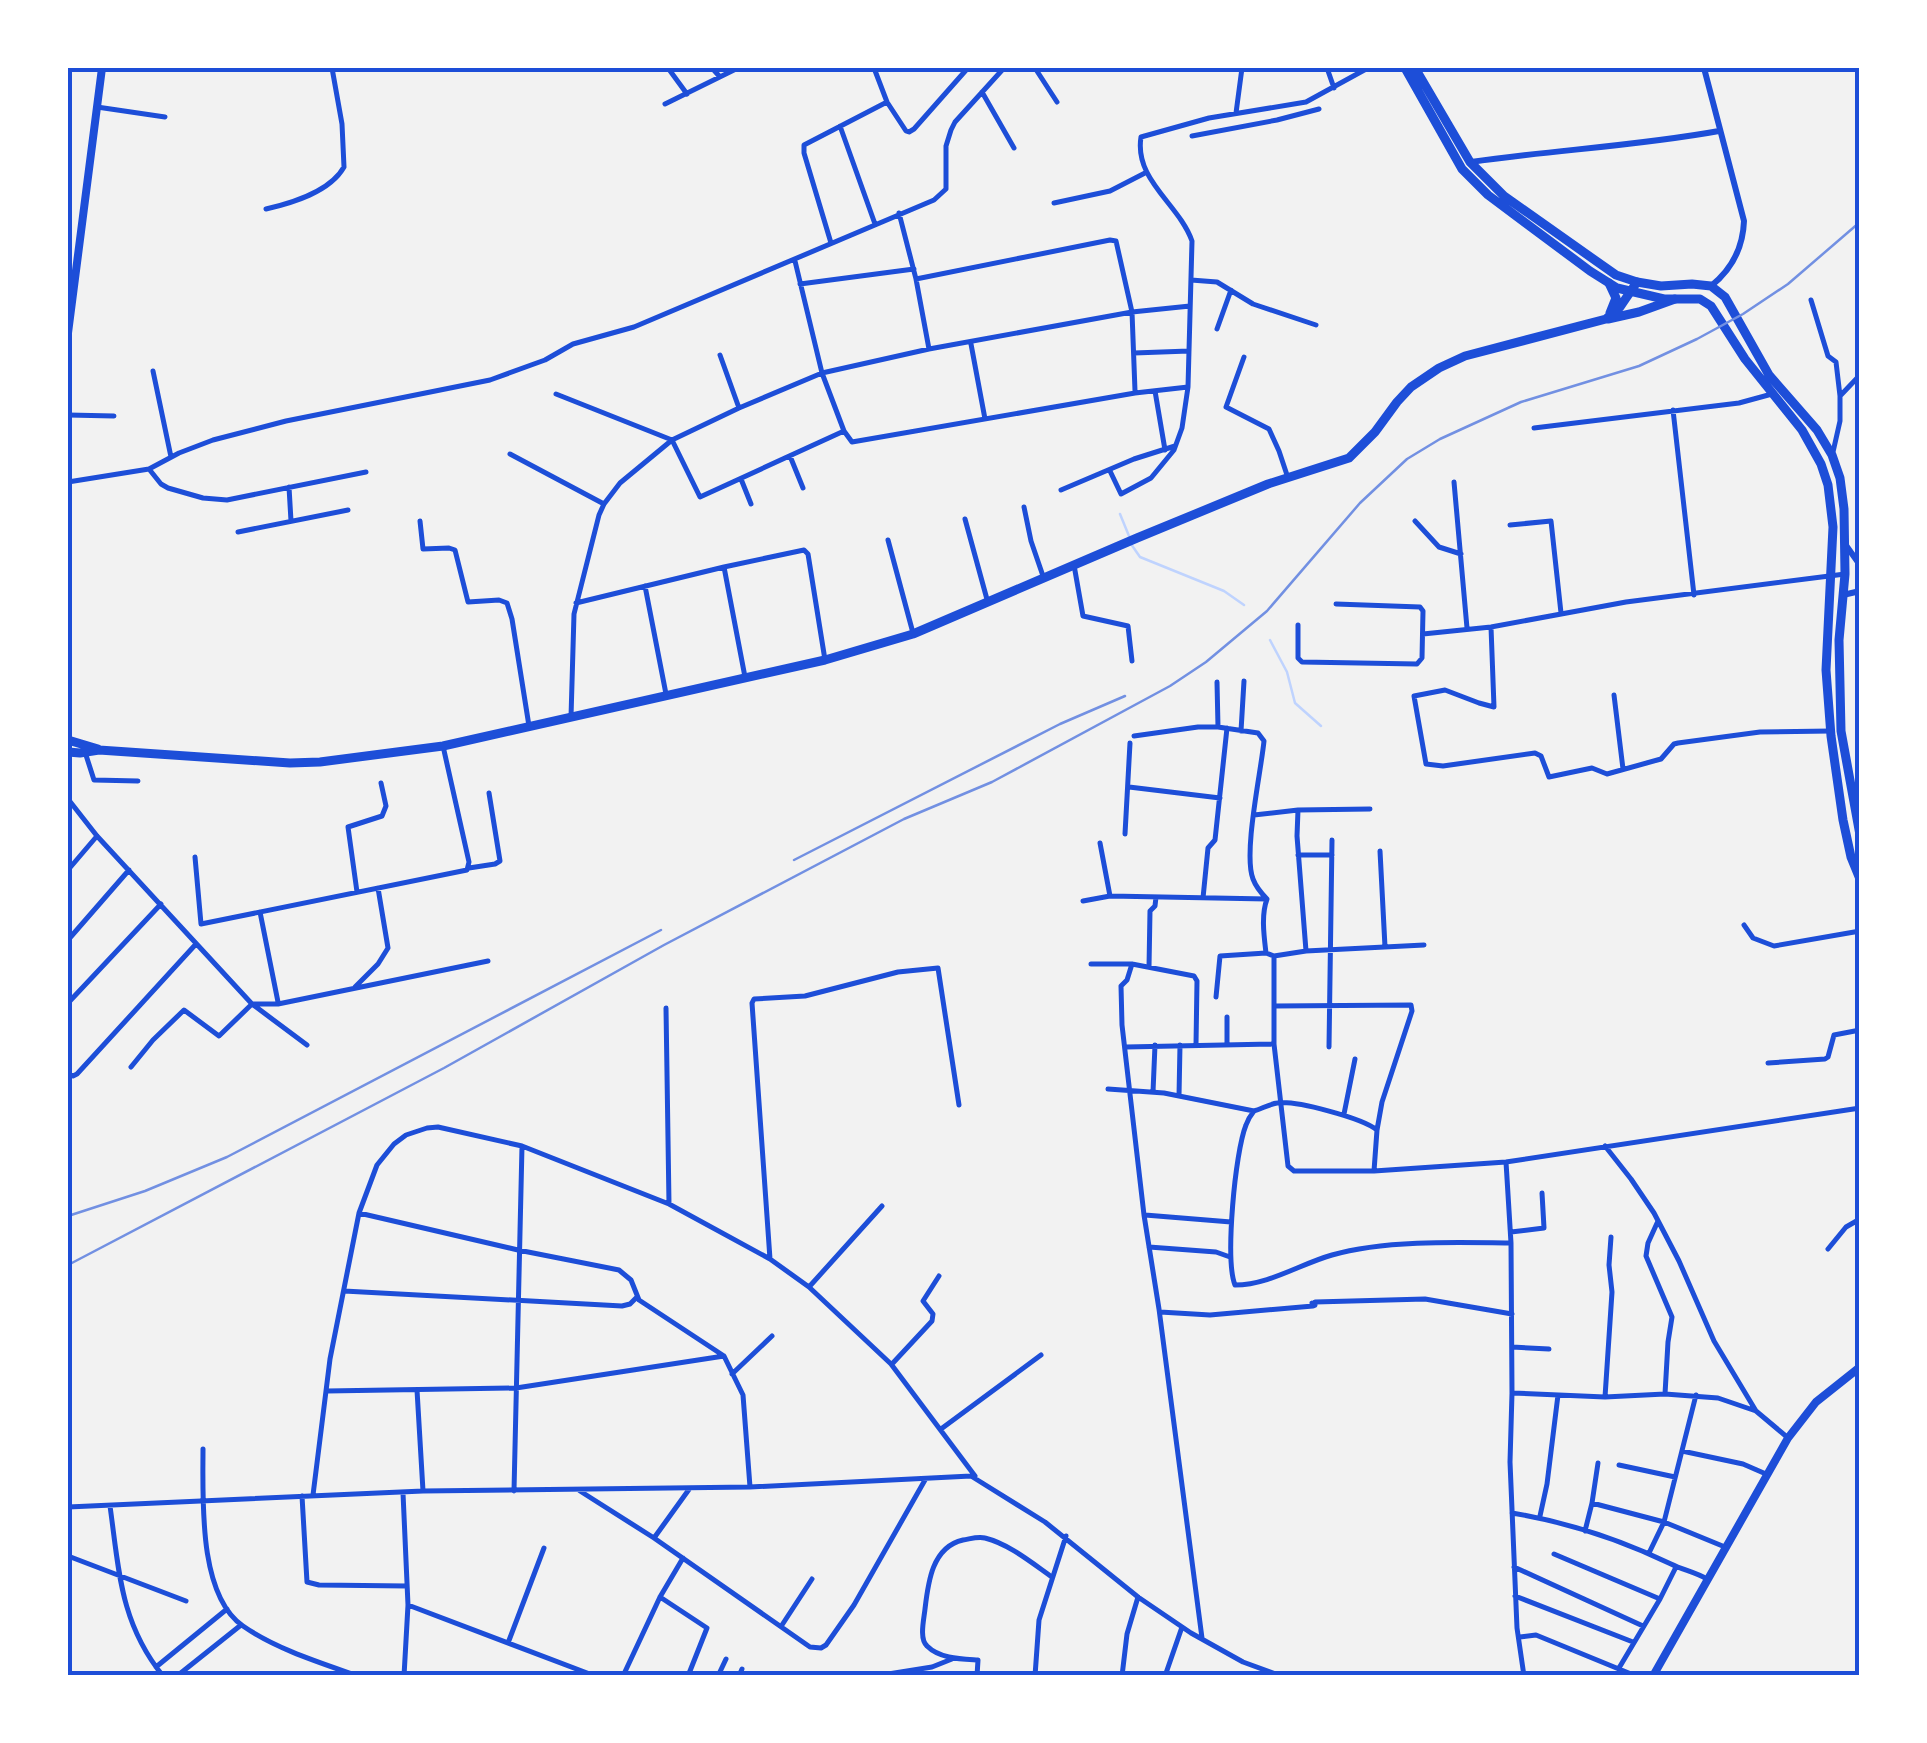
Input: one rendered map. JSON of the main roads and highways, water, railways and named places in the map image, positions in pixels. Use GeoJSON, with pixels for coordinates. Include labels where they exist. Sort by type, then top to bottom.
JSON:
{"type":"FeatureCollection","features":[{"type":"Feature","properties":{"kind":"main road"},"geometry":{"type":"LineString","coordinates":[[68,333],[102,68]]}},
{"type":"Feature","properties":{"kind":"main road"},"geometry":{"type":"LineString","coordinates":[[1405,68],[1450,150],[1472,180],[1608,283],[1616,302],[1606,319]]}},
{"type":"Feature","properties":{"kind":"main road"},"geometry":{"type":"LineString","coordinates":[[1416,68],[1470,162],[1504,196],[1634,287],[1664,299],[1700,299],[1711,306],[1745,359],[1802,430],[1822,464],[1833,527],[1826,670],[1831,731],[1842,820],[1860,879]]}},
{"type":"Feature","properties":{"kind":"main road"},"geometry":{"type":"LineString","coordinates":[[1608,283],[1634,287],[1692,284],[1710,286],[1725,296],[1769,375],[1817,430],[1832,455],[1844,509],[1840,714],[1860,834]]}},
{"type":"Feature","properties":{"kind":"main road"},"geometry":{"type":"LineString","coordinates":[[1606,319],[1634,287]]}},
{"type":"Feature","properties":{"kind":"main road"},"geometry":{"type":"LineString","coordinates":[[68,752],[100,750],[320,762],[444,746],[826,660],[913,634],[1112,548],[1349,458],[1411,387],[1465,356],[1676,299]]}},
{"type":"Feature","properties":{"kind":"main road"},"geometry":{"type":"LineString","coordinates":[[68,740],[100,750]]}},
{"type":"Feature","properties":{"kind":"main road"},"geometry":{"type":"LineString","coordinates":[[1652,1676],[1788,1438],[1816,1402],[1860,1367]]}},
{"type":"Feature","properties":{"kind":"waterway"},"geometry":{"type":"LineString","coordinates":[[1120,514],[1129,536]]}},
{"type":"Feature","properties":{"kind":"waterway"},"geometry":{"type":"LineString","coordinates":[[1131,544],[1140,557],[1224,591],[1244,605]]}},
{"type":"Feature","properties":{"kind":"waterway"},"geometry":{"type":"LineString","coordinates":[[1270,640],[1287,672],[1295,703],[1321,726]]}},
{"type":"Feature","properties":{"kind":"railway"},"geometry":{"type":"LineString","coordinates":[[68,1265],[444,1068],[664,945],[904,819],[992,782],[1170,686],[1206,662],[1267,611],[1360,503],[1407,459],[1440,439],[1521,402],[1639,366],[1697,339],[1788,284],[1860,222]]}},
{"type":"Feature","properties":{"kind":"railway"},"geometry":{"type":"LineString","coordinates":[[794,860],[1060,724],[1125,696]]}},
{"type":"Feature","properties":{"kind":"railway"},"geometry":{"type":"LineString","coordinates":[[68,1216],[145,1191],[227,1157],[661,930]]}}]}
